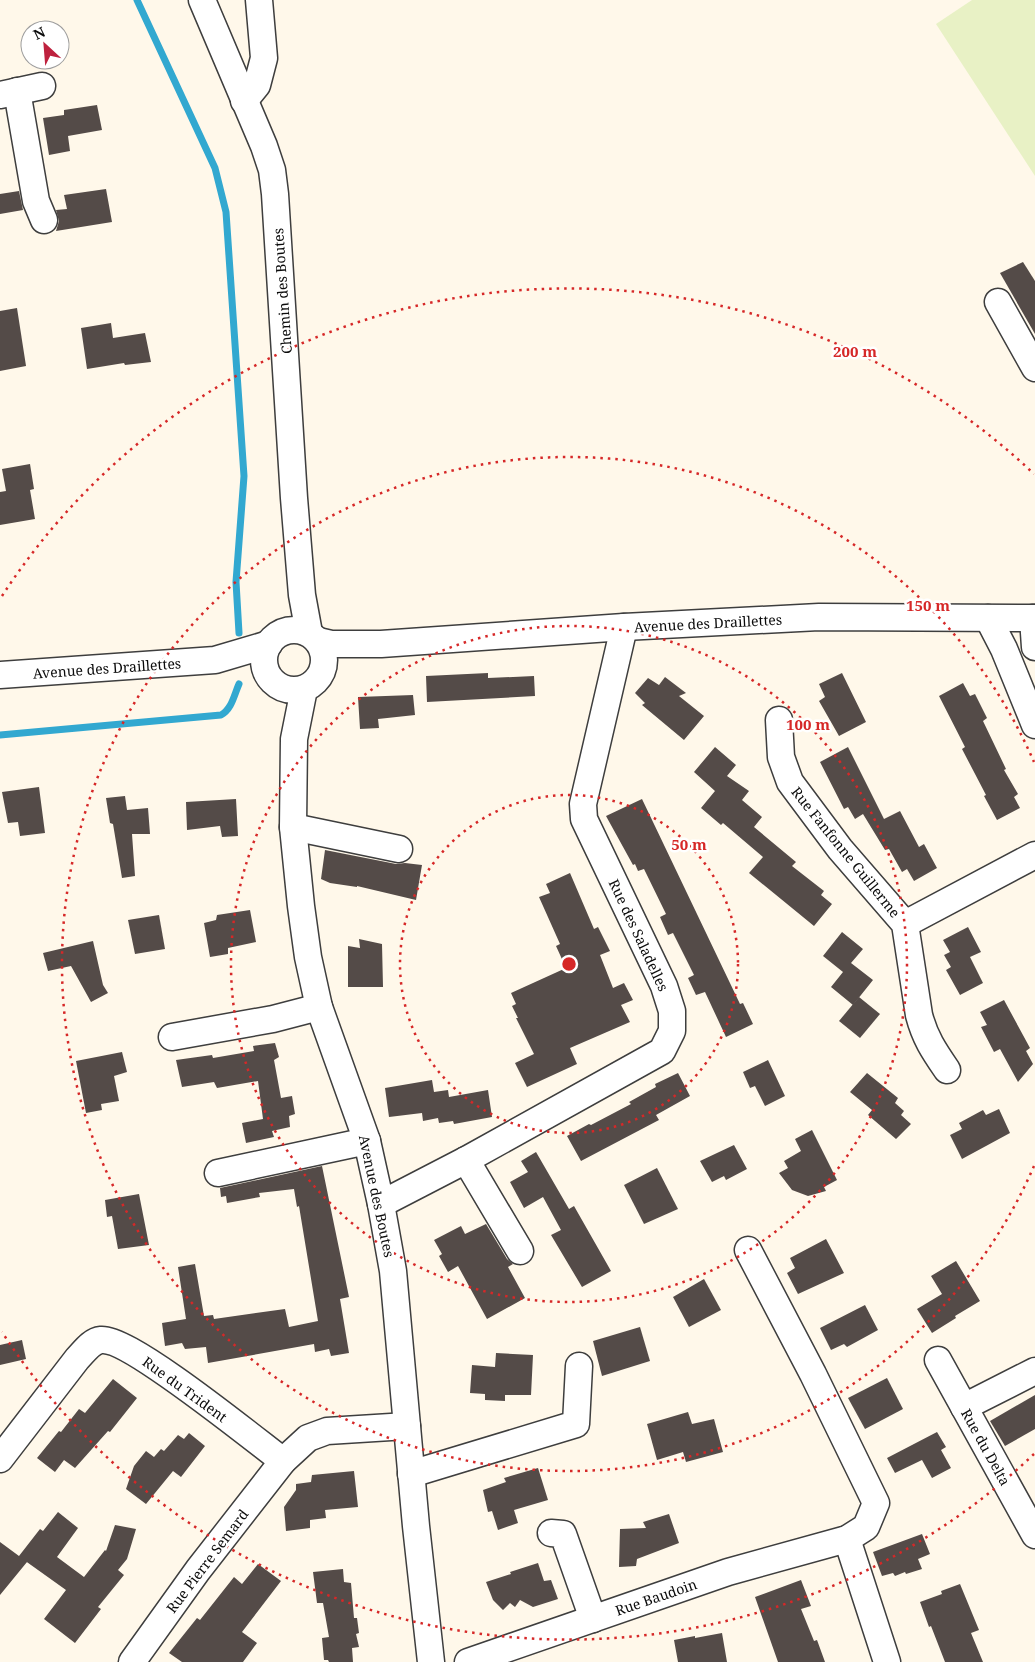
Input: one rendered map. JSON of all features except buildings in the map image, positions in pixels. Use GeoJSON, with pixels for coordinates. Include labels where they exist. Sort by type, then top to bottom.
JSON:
{"type":"FeatureCollection","features":[{"type":"Feature","properties":{"kind":"street","name":"Chemin des Boutes"},"geometry":{"type":"LineString","coordinates":[[202,0],[264,146],[272,170],[302,595],[302,643]]}},
{"type":"Feature","properties":{"kind":"street"},"geometry":{"type":"LineString","coordinates":[[244,101],[256,85],[264,58],[259,0]]}},
{"type":"Feature","properties":{"kind":"street"},"geometry":{"type":"LineString","coordinates":[[42,86],[8,93],[36,201],[44,220]]}},
{"type":"Feature","properties":{"kind":"street"},"geometry":{"type":"LineString","coordinates":[[998,302],[1035,368]]}},
{"type":"Feature","properties":{"kind":"street","name":"Avenue des Draillettes"},"geometry":{"type":"LineString","coordinates":[[0,675],[215,660],[302,643],[381,644],[624,627],[819,617],[1034,618]]}},
{"type":"Feature","properties":{"kind":"street"},"geometry":{"type":"LineString","coordinates":[[988,618],[1004,649],[1035,725]]}},
{"type":"Feature","properties":{"kind":"street"},"geometry":{"type":"LineString","coordinates":[[1034,618],[1035,647]]}},
{"type":"Feature","properties":{"kind":"street","name":"Rue des Saladelles"},"geometry":{"type":"LineString","coordinates":[[381,1204],[466,1160],[662,1051],[672,1031],[672,1011],[664,986],[584,818],[582,804],[624,627]]}},
{"type":"Feature","properties":{"kind":"street"},"geometry":{"type":"LineString","coordinates":[[302,643],[318,679],[312,685],[294,689],[276,684],[266,670],[264,662],[265,652],[302,643]]}},
{"type":"Feature","properties":{"kind":"street","name":"Avenue des Draillettes"},"geometry":{"type":"LineString","coordinates":[[215,660],[254,670],[266,670]]}},
{"type":"Feature","properties":{"kind":"street","name":"Avenue des Boutes"},"geometry":{"type":"LineString","coordinates":[[294,689],[293,827],[308,957],[318,1007],[367,1141],[393,1271],[411,1474],[431,1662]]}},
{"type":"Feature","properties":{"kind":"street","name":"Rue Fanfonne Guillerme"},"geometry":{"type":"LineString","coordinates":[[779,720],[781,757],[790,782],[840,848],[905,924],[919,1015],[923,1029],[929,1044],[947,1070]]}},
{"type":"Feature","properties":{"kind":"street"},"geometry":{"type":"LineString","coordinates":[[293,827],[399,849]]}},
{"type":"Feature","properties":{"kind":"street","name":"Rue Fanfonne Guillerme"},"geometry":{"type":"LineString","coordinates":[[905,924],[1035,855]]}},
{"type":"Feature","properties":{"kind":"street"},"geometry":{"type":"LineString","coordinates":[[172,1036],[273,1019],[318,1007]]}},
{"type":"Feature","properties":{"kind":"street"},"geometry":{"type":"LineString","coordinates":[[218,1173],[367,1141]]}},
{"type":"Feature","properties":{"kind":"street"},"geometry":{"type":"LineString","coordinates":[[466,1160],[520,1250]]}},
{"type":"Feature","properties":{"kind":"street","name":"Rue Baudoin"},"geometry":{"type":"LineString","coordinates":[[468,1662],[728,1572],[847,1539],[866,1527],[876,1503],[814,1374],[748,1250]]}},
{"type":"Feature","properties":{"kind":"street","name":"Rue du Trident"},"geometry":{"type":"LineString","coordinates":[[0,1459],[77,1359],[92,1344],[101,1340],[120,1345],[155,1365],[283,1461]]}},
{"type":"Feature","properties":{"kind":"street","name":"Rue du Delta"},"geometry":{"type":"LineString","coordinates":[[938,1360],[1035,1535]]}},
{"type":"Feature","properties":{"kind":"street"},"geometry":{"type":"LineString","coordinates":[[411,1474],[576,1424],[579,1366]]}},
{"type":"Feature","properties":{"kind":"street"},"geometry":{"type":"LineString","coordinates":[[964,1407],[1035,1371]]}},
{"type":"Feature","properties":{"kind":"street"},"geometry":{"type":"LineString","coordinates":[[283,1461],[308,1438],[327,1431],[407,1426]]}},
{"type":"Feature","properties":{"kind":"street","name":"Rue Pierre Semard"},"geometry":{"type":"LineString","coordinates":[[132,1662],[198,1570],[283,1461]]}},
{"type":"Feature","properties":{"kind":"street"},"geometry":{"type":"LineString","coordinates":[[552,1533],[563,1534],[593,1619]]}},
{"type":"Feature","properties":{"kind":"street"},"geometry":{"type":"LineString","coordinates":[[847,1539],[887,1662]]}},
{"type":"Feature","properties":{"kind":"green space"},"geometry":{"type":"Polygon","coordinates":[[[972,0],[1035,0],[1035,176],[936,24],[972,0]]]}},
{"type":"Feature","properties":{"kind":"waterway"},"geometry":{"type":"LineString","coordinates":[[137,0],[215,168],[226,212],[244,476],[236,582],[239,633]]}},
{"type":"Feature","properties":{"kind":"waterway"},"geometry":{"type":"LineString","coordinates":[[0,735],[221,715],[230,705],[239,684]]}}]}
